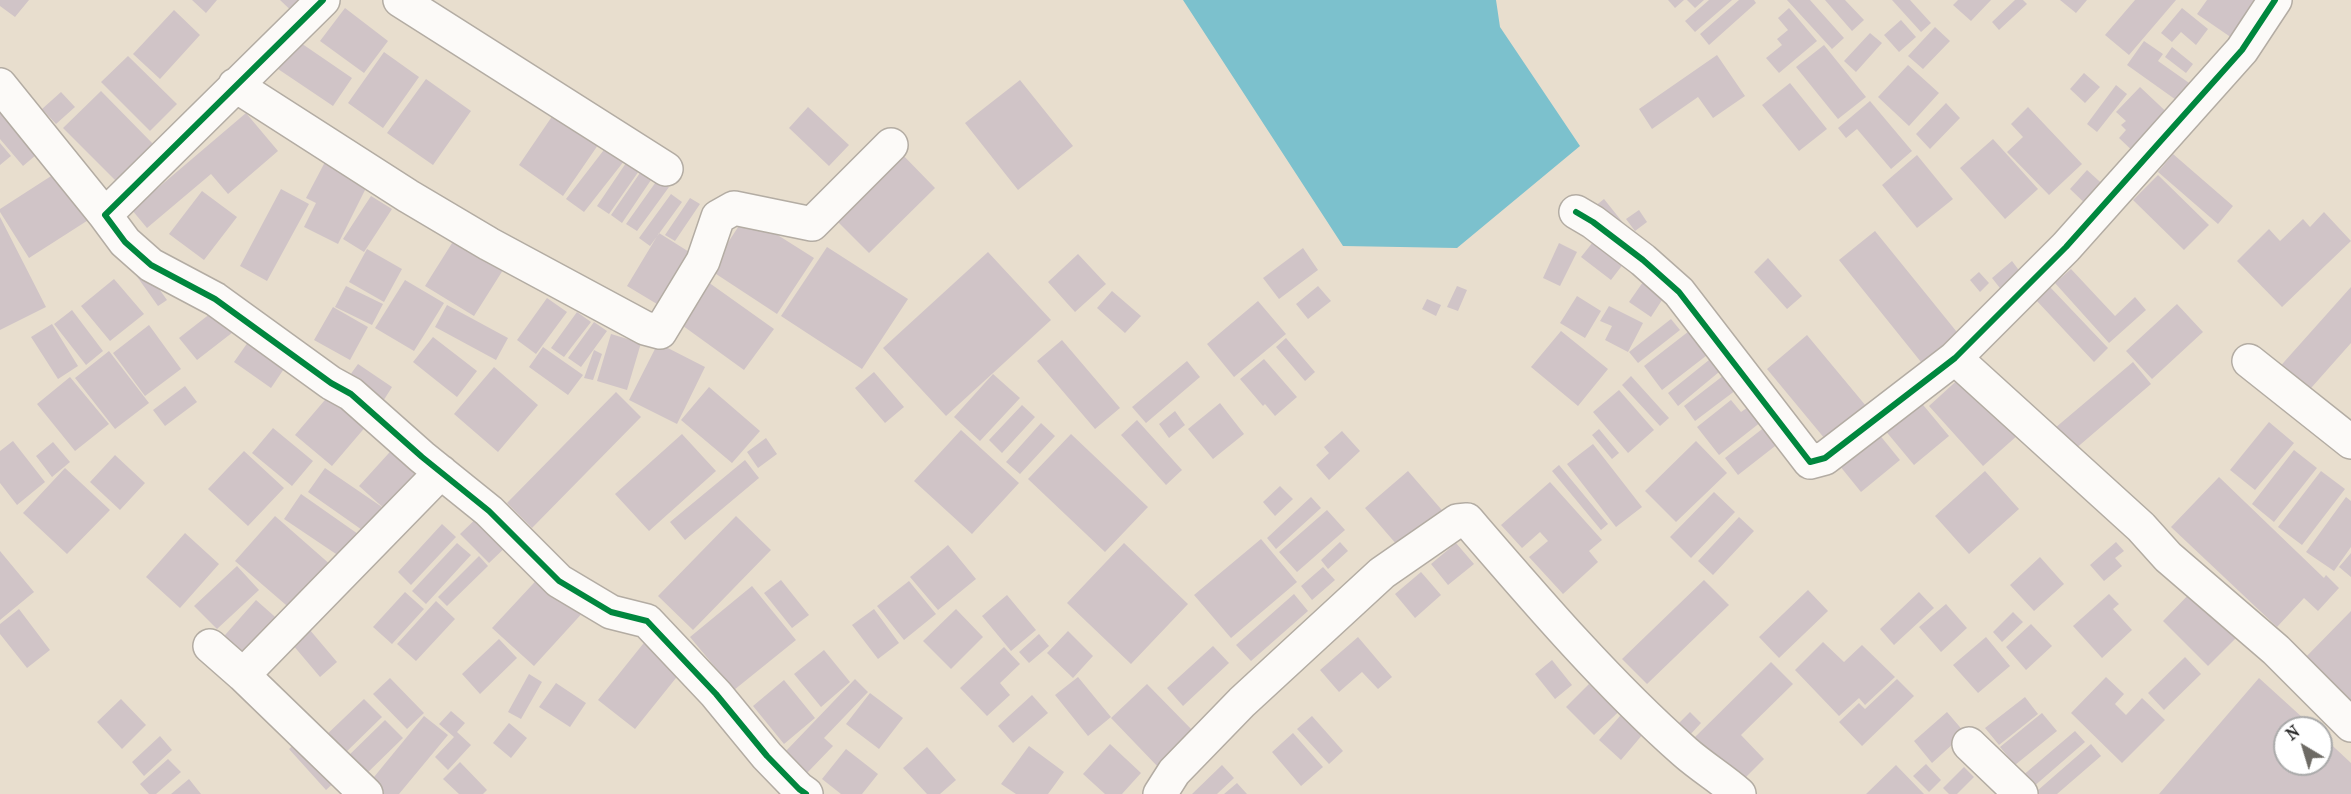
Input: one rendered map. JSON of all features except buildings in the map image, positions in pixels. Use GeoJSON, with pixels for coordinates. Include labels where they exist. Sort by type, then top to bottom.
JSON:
{"type":"FeatureCollection","features":[{"type":"Feature","properties":{"kind":"street"},"geometry":{"type":"LineString","coordinates":[[105,215],[323,0]]}},
{"type":"Feature","properties":{"kind":"street"},"geometry":{"type":"LineString","coordinates":[[400,0],[666,169]]}},
{"type":"Feature","properties":{"kind":"street"},"geometry":{"type":"LineString","coordinates":[[1576,212],[1643,260],[1679,292],[1810,462],[1825,458],[1955,358],[2066,247],[2242,50],[2275,0]]}},
{"type":"Feature","properties":{"kind":"street"},"geometry":{"type":"LineString","coordinates":[[0,85],[125,242],[151,265],[215,299],[332,383],[351,394],[489,511],[559,581],[611,612],[647,621],[716,694],[767,756],[806,794]]}},
{"type":"Feature","properties":{"kind":"street"},"geometry":{"type":"LineString","coordinates":[[235,85],[408,196],[489,244],[645,328],[660,332],[703,261],[718,217],[734,208],[812,224],[891,145]]}},
{"type":"Feature","properties":{"kind":"street"},"geometry":{"type":"LineString","coordinates":[[1955,358],[2142,527],[2168,557],[2276,650],[2351,725]]}},
{"type":"Feature","properties":{"kind":"street"},"geometry":{"type":"LineString","coordinates":[[2249,361],[2351,442]]}},
{"type":"Feature","properties":{"kind":"street"},"geometry":{"type":"LineString","coordinates":[[243,675],[441,472]]}},
{"type":"Feature","properties":{"kind":"street"},"geometry":{"type":"LineString","coordinates":[[1160,794],[1174,772],[1242,702],[1382,573],[1457,521],[1467,520],[1539,603],[1609,677],[1685,752],[1739,794]]}},
{"type":"Feature","properties":{"kind":"street"},"geometry":{"type":"LineString","coordinates":[[210,646],[366,794]]}},
{"type":"Feature","properties":{"kind":"street"},"geometry":{"type":"LineString","coordinates":[[1969,744],[2021,794]]}},
{"type":"Feature","properties":{"kind":"water"},"geometry":{"type":"Polygon","coordinates":[[[1183,0],[1496,0],[1500,27],[1580,146],[1457,248],[1343,246],[1183,0]]]}},
{"type":"Feature","properties":{"kind":"cycle path"},"geometry":{"type":"LineString","coordinates":[[323,0],[105,215],[125,242],[151,265],[215,299],[331,383],[351,394],[422,457],[489,511],[559,581],[611,612],[647,621],[716,694],[767,756],[806,794]]}},
{"type":"Feature","properties":{"kind":"cycle path"},"geometry":{"type":"LineString","coordinates":[[1576,212],[1643,260],[1679,292],[1810,462],[1825,458],[1955,358],[2066,247],[2242,50],[2275,0]]}}]}
